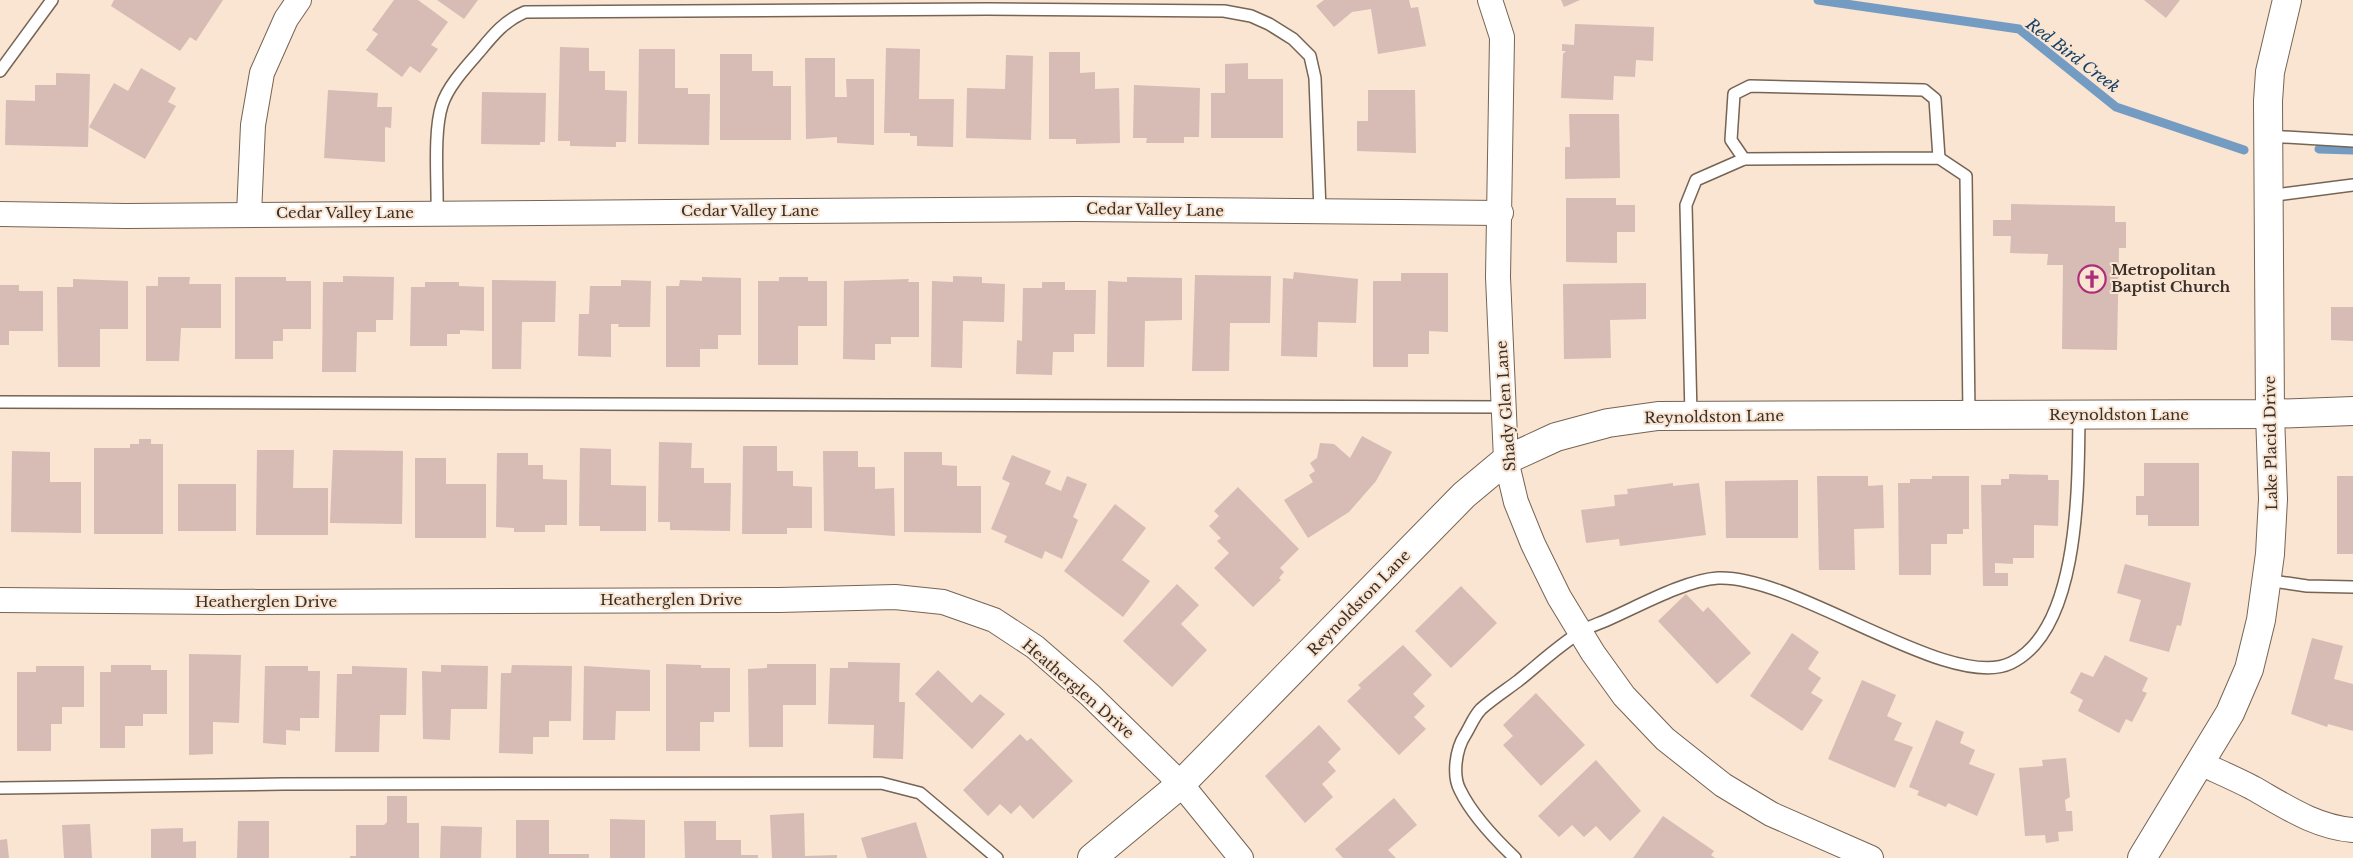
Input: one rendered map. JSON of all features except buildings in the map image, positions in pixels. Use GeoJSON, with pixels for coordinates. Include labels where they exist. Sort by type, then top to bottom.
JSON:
{"type":"FeatureCollection","features":[{"type":"Feature","properties":{"kind":"street"},"geometry":{"type":"LineString","coordinates":[[249,214],[253,125],[262,73],[286,19],[299,0]]}},
{"type":"Feature","properties":{"kind":"street","name":"Shady Glen Lane"},"geometry":{"type":"LineString","coordinates":[[1490,0],[1502,37],[1501,213],[1498,277],[1506,460],[1516,502],[1533,544],[1559,597],[1593,653],[1624,696],[1665,739],[1723,785],[1771,814],[1872,858]]}},
{"type":"Feature","properties":{"kind":"street","name":"Lake Placid Drive"},"geometry":{"type":"LineString","coordinates":[[2142,858],[2230,713],[2249,669],[2261,620],[2273,499],[2270,414],[2268,101],[2270,72],[2287,0]]}},
{"type":"Feature","properties":{"kind":"street","name":"Cedar Valley Lane"},"geometry":{"type":"LineString","coordinates":[[0,214],[126,216],[1076,209],[1501,213]]}},
{"type":"Feature","properties":{"kind":"street","name":"Reynoldston Lane"},"geometry":{"type":"LineString","coordinates":[[1092,858],[1181,784],[1464,496],[1506,460],[1556,437],[1608,423],[1658,416],[2270,414],[2353,411]]}},
{"type":"Feature","properties":{"kind":"street","name":"Heatherglen Drive"},"geometry":{"type":"LineString","coordinates":[[0,600],[220,602],[779,600],[895,596],[943,602],[994,620],[1035,647],[1090,695],[1181,784],[1241,858]]}},
{"type":"Feature","properties":{"kind":"street"},"geometry":{"type":"LineString","coordinates":[[2200,762],[2251,787],[2295,813],[2338,828],[2353,830]]}},
{"type":"Feature","properties":{"kind":"lane"},"geometry":{"type":"LineString","coordinates":[[0,71],[52,0]]}},
{"type":"Feature","properties":{"kind":"lane"},"geometry":{"type":"LineString","coordinates":[[437,213],[438,126],[442,106],[447,95],[466,67],[496,31],[510,18],[524,12],[987,9],[1224,11],[1251,16],[1269,24],[1293,39],[1310,56],[1315,78],[1320,212]]}},
{"type":"Feature","properties":{"kind":"lane"},"geometry":{"type":"LineString","coordinates":[[1744,159],[1731,140],[1734,94],[1750,86],[1924,90],[1935,98],[1939,158]]}},
{"type":"Feature","properties":{"kind":"lane"},"geometry":{"type":"LineString","coordinates":[[2268,136],[2353,141]]}},
{"type":"Feature","properties":{"kind":"lane"},"geometry":{"type":"LineString","coordinates":[[1691,415],[1686,205],[1696,180],[1744,159],[1939,158],[1966,176],[1969,415]]}},
{"type":"Feature","properties":{"kind":"lane"},"geometry":{"type":"LineString","coordinates":[[2268,196],[2353,185]]}},
{"type":"Feature","properties":{"kind":"lane"},"geometry":{"type":"LineString","coordinates":[[0,402],[1504,407]]}},
{"type":"Feature","properties":{"kind":"lane"},"geometry":{"type":"LineString","coordinates":[[1515,858],[1491,835],[1458,789],[1456,761],[1461,741],[1480,710],[1580,632],[1695,583],[1717,578],[1744,580],[1771,587],[1919,650],[1957,663],[1985,668],[2009,664],[2032,649],[2049,627],[2072,548],[2076,516],[2079,415]]}},
{"type":"Feature","properties":{"kind":"lane"},"geometry":{"type":"LineString","coordinates":[[2266,580],[2307,586],[2353,587]]}},
{"type":"Feature","properties":{"kind":"lane"},"geometry":{"type":"LineString","coordinates":[[0,788],[283,784],[881,783],[920,793],[997,858]]}},
{"type":"Feature","properties":{"kind":"waterway","name":"Red Bird Creek"},"geometry":{"type":"LineString","coordinates":[[1818,0],[2019,29],[2116,107],[2244,150]]}},
{"type":"Feature","properties":{"kind":"waterway","name":"Red Bird Creek"},"geometry":{"type":"LineString","coordinates":[[2319,149],[2353,150]]}},
{"type":"Feature","properties":{"kind":"place","name":"Metropolitan Baptist Church"},"geometry":{"type":"Point","coordinates":[2092,279]}}]}
